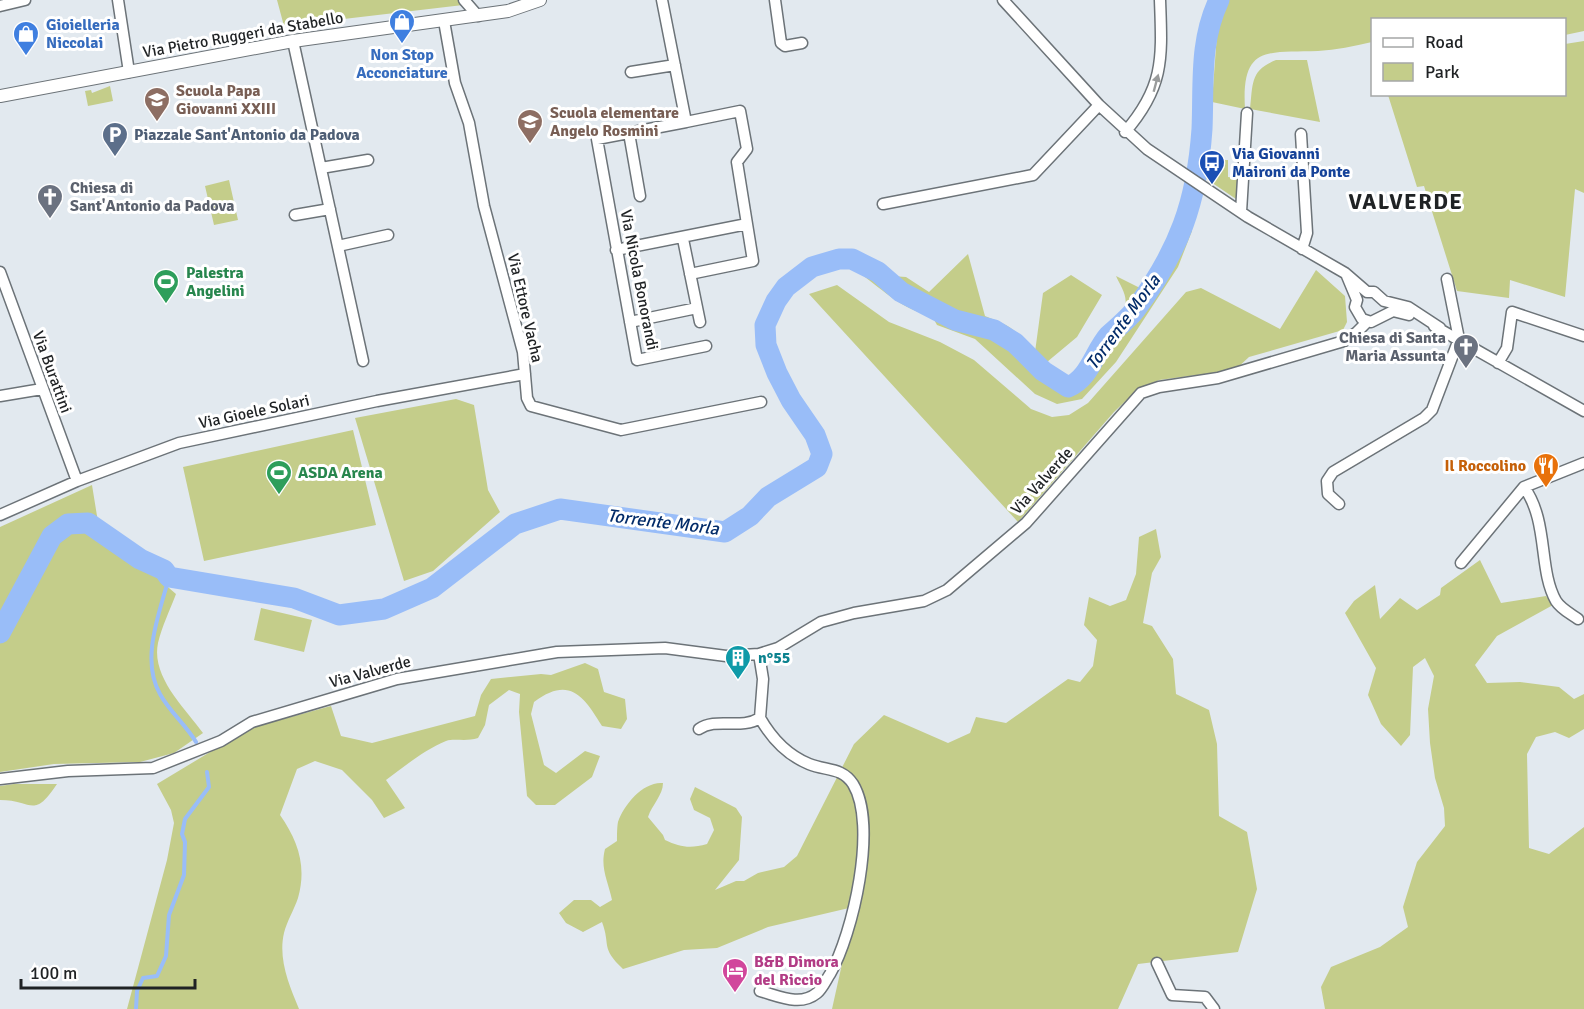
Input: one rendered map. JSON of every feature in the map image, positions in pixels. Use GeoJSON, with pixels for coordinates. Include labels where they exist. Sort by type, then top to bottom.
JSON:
{"type":"FeatureCollection","features":[{"type":"Feature","properties":{"kind":"street"},"geometry":{"type":"LineString","coordinates":[[0,6],[25,0]]}},
{"type":"Feature","properties":{"kind":"street","name":"Via Pietro Ruggeri da Stabello"},"geometry":{"type":"LineString","coordinates":[[118,0],[129,72]]}},
{"type":"Feature","properties":{"kind":"street"},"geometry":{"type":"LineString","coordinates":[[464,0],[478,16]]}},
{"type":"Feature","properties":{"kind":"street","name":"Via Pietro Ruggeri da Stabello"},"geometry":{"type":"LineString","coordinates":[[0,96],[293,41],[508,11],[540,0]]}},
{"type":"Feature","properties":{"kind":"street"},"geometry":{"type":"LineString","coordinates":[[662,0],[686,122]]}},
{"type":"Feature","properties":{"kind":"street"},"geometry":{"type":"LineString","coordinates":[[775,0],[781,43],[785,46],[802,44]]}},
{"type":"Feature","properties":{"kind":"street"},"geometry":{"type":"LineString","coordinates":[[1003,0],[1125,132],[1203,189],[1345,273],[1367,292],[1374,292],[1384,301],[1408,307],[1498,363],[1584,411]]}},
{"type":"Feature","properties":{"kind":"street"},"geometry":{"type":"LineString","coordinates":[[1125,132],[1152,97],[1162,57],[1160,0]]}},
{"type":"Feature","properties":{"kind":"street","name":"Via Ettore Vacha"},"geometry":{"type":"LineString","coordinates":[[444,21],[455,83],[469,123],[484,206],[523,352],[527,398],[535,409],[621,430],[761,402]]}},
{"type":"Feature","properties":{"kind":"street"},"geometry":{"type":"LineString","coordinates":[[293,41],[363,361]]}},
{"type":"Feature","properties":{"kind":"street"},"geometry":{"type":"LineString","coordinates":[[631,72],[675,65]]}},
{"type":"Feature","properties":{"kind":"street"},"geometry":{"type":"LineString","coordinates":[[883,204],[1033,175],[1099,105]]}},
{"type":"Feature","properties":{"kind":"street"},"geometry":{"type":"LineString","coordinates":[[640,196],[629,133],[740,111],[747,149],[737,162],[753,261],[690,274]]}},
{"type":"Feature","properties":{"kind":"street"},"geometry":{"type":"LineString","coordinates":[[1241,212],[1247,113]]}},
{"type":"Feature","properties":{"kind":"street","name":"Via Nicola Bonorandi"},"geometry":{"type":"LineString","coordinates":[[629,133],[597,139],[637,360],[706,346]]}},
{"type":"Feature","properties":{"kind":"street"},"geometry":{"type":"LineString","coordinates":[[1301,134],[1307,233],[1302,249]]}},
{"type":"Feature","properties":{"kind":"street"},"geometry":{"type":"LineString","coordinates":[[321,168],[368,160]]}},
{"type":"Feature","properties":{"kind":"street"},"geometry":{"type":"LineString","coordinates":[[295,215],[330,209]]}},
{"type":"Feature","properties":{"kind":"street"},"geometry":{"type":"LineString","coordinates":[[616,250],[747,224]]}},
{"type":"Feature","properties":{"kind":"street"},"geometry":{"type":"LineString","coordinates":[[338,246],[388,235]]}},
{"type":"Feature","properties":{"kind":"street"},"geometry":{"type":"LineString","coordinates":[[683,238],[700,322]]}},
{"type":"Feature","properties":{"kind":"street","name":"Via Burattini"},"geometry":{"type":"LineString","coordinates":[[0,272],[77,481]]}},
{"type":"Feature","properties":{"kind":"street"},"geometry":{"type":"LineString","coordinates":[[1345,273],[1358,300]]}},
{"type":"Feature","properties":{"kind":"street"},"geometry":{"type":"LineString","coordinates":[[1338,504],[1328,494],[1328,481],[1333,472],[1425,418],[1432,410],[1459,339],[1447,279]]}},
{"type":"Feature","properties":{"kind":"street"},"geometry":{"type":"LineString","coordinates":[[1367,292],[1358,300],[1356,307],[1362,318],[1378,319],[1383,314],[1400,312],[1440,328]]}},
{"type":"Feature","properties":{"kind":"street"},"geometry":{"type":"LineString","coordinates":[[1383,314],[1384,301]]}},
{"type":"Feature","properties":{"kind":"street"},"geometry":{"type":"LineString","coordinates":[[630,322],[697,308]]}},
{"type":"Feature","properties":{"kind":"street"},"geometry":{"type":"LineString","coordinates":[[1498,363],[1507,348],[1512,312],[1584,336]]}},
{"type":"Feature","properties":{"kind":"street","name":"Via Valverde"},"geometry":{"type":"LineString","coordinates":[[0,779],[68,771],[153,768],[221,741],[252,722],[397,678],[524,656],[665,648],[726,656],[759,654],[778,648],[821,622],[854,613],[924,601],[947,590],[1026,523],[1141,393],[1159,387],[1218,378],[1349,339],[1362,318]]}},
{"type":"Feature","properties":{"kind":"street","name":"Via Gioele Solari"},"geometry":{"type":"LineString","coordinates":[[0,515],[77,481],[178,443],[377,401],[525,374]]}},
{"type":"Feature","properties":{"kind":"street"},"geometry":{"type":"LineString","coordinates":[[0,396],[42,389]]}},
{"type":"Feature","properties":{"kind":"street"},"geometry":{"type":"LineString","coordinates":[[1461,563],[1524,487],[1584,463]]}},
{"type":"Feature","properties":{"kind":"street"},"geometry":{"type":"LineString","coordinates":[[1524,487],[1538,520],[1546,553],[1547,573],[1557,602],[1578,619]]}},
{"type":"Feature","properties":{"kind":"street"},"geometry":{"type":"LineString","coordinates":[[759,654],[763,679],[760,718],[779,746],[798,759],[812,765],[837,770],[847,776],[863,808],[859,890],[842,954],[818,993],[806,999],[791,1000],[760,991]]}},
{"type":"Feature","properties":{"kind":"street"},"geometry":{"type":"LineString","coordinates":[[699,729],[706,724],[750,724],[760,718]]}},
{"type":"Feature","properties":{"kind":"street"},"geometry":{"type":"LineString","coordinates":[[1157,963],[1172,994],[1205,998],[1214,1009]]}},
{"type":"Feature","properties":{"kind":"green space"},"geometry":{"type":"Polygon","coordinates":[[[277,0],[459,0],[463,5],[284,26],[277,0]]]}},
{"type":"Feature","properties":{"kind":"green space"},"geometry":{"type":"Polygon","coordinates":[[[1228,0],[1584,0],[1584,31],[1566,35],[1566,18],[1371,18],[1371,42],[1332,50],[1272,53],[1261,56],[1253,63],[1248,73],[1245,109],[1212,102],[1218,20],[1228,0]]]}},
{"type":"Feature","properties":{"kind":"green space"},"geometry":{"type":"Polygon","coordinates":[[[1584,41],[1584,193],[1575,189],[1565,297],[1510,280],[1509,298],[1457,291],[1424,186],[1417,187],[1388,96],[1566,96],[1566,44],[1584,41]]]}},
{"type":"Feature","properties":{"kind":"green space"},"geometry":{"type":"Polygon","coordinates":[[[1276,60],[1307,60],[1320,122],[1250,109],[1257,73],[1261,68],[1276,60]]]}},
{"type":"Feature","properties":{"kind":"green space"},"geometry":{"type":"Polygon","coordinates":[[[110,86],[113,101],[88,106],[85,91],[91,90],[92,93],[110,86]]]}},
{"type":"Feature","properties":{"kind":"green space"},"geometry":{"type":"Polygon","coordinates":[[[1228,160],[1228,177],[1239,178],[1236,199],[1205,178],[1207,161],[1228,160]]]}},
{"type":"Feature","properties":{"kind":"green space"},"geometry":{"type":"Polygon","coordinates":[[[229,180],[238,220],[214,225],[205,186],[229,180]]]}},
{"type":"Feature","properties":{"kind":"green space"},"geometry":{"type":"Polygon","coordinates":[[[1176,227],[1192,231],[1178,267],[1116,362],[1082,399],[1057,404],[1035,394],[975,339],[937,325],[932,316],[903,305],[861,274],[906,277],[929,292],[968,254],[985,316],[1008,326],[1020,336],[1040,374],[1046,380],[1054,386],[1072,390],[1085,381],[1093,356],[1123,313],[1125,298],[1116,276],[1140,288],[1173,240],[1176,227]]]}},
{"type":"Feature","properties":{"kind":"green space"},"geometry":{"type":"Polygon","coordinates":[[[1316,270],[1345,296],[1347,322],[1343,330],[1249,357],[1235,370],[1159,380],[1137,390],[1114,412],[1018,522],[809,294],[837,285],[889,322],[940,342],[974,360],[1031,409],[1052,417],[1069,415],[1088,403],[1186,292],[1201,288],[1280,329],[1316,270]]]}},
{"type":"Feature","properties":{"kind":"green space"},"geometry":{"type":"Polygon","coordinates":[[[1071,275],[1102,295],[1077,337],[1047,362],[1035,352],[1043,293],[1071,275]]]}},
{"type":"Feature","properties":{"kind":"green space"},"geometry":{"type":"Polygon","coordinates":[[[456,399],[474,405],[488,490],[500,512],[433,571],[404,581],[355,418],[456,399]]]}},
{"type":"Feature","properties":{"kind":"green space","name":"ASDA Arena"},"geometry":{"type":"Polygon","coordinates":[[[353,430],[376,525],[204,561],[183,467],[353,430]]]}},
{"type":"Feature","properties":{"kind":"green space"},"geometry":{"type":"Polygon","coordinates":[[[92,485],[98,522],[95,531],[75,525],[68,526],[60,533],[41,560],[0,639],[0,527],[92,485]]]}},
{"type":"Feature","properties":{"kind":"green space"},"geometry":{"type":"Polygon","coordinates":[[[70,527],[84,529],[112,543],[140,563],[176,594],[158,643],[157,656],[164,680],[203,733],[174,753],[140,762],[54,764],[0,772],[0,642],[54,540],[70,527]]]}},
{"type":"Feature","properties":{"kind":"green space"},"geometry":{"type":"Polygon","coordinates":[[[1156,529],[1161,557],[1152,573],[1143,623],[1152,626],[1173,659],[1176,694],[1209,710],[1217,744],[1219,816],[1247,832],[1257,889],[1238,952],[1138,964],[1118,1009],[832,1009],[850,928],[849,908],[768,927],[717,948],[684,950],[623,969],[611,956],[602,922],[583,932],[566,923],[559,913],[574,900],[591,900],[600,907],[612,900],[604,868],[605,849],[617,841],[618,822],[625,808],[636,795],[649,786],[663,783],[661,792],[648,817],[665,840],[676,844],[690,847],[707,844],[714,830],[710,818],[694,810],[690,799],[695,787],[736,808],[742,817],[739,860],[715,890],[736,881],[744,881],[758,873],[784,867],[797,856],[854,744],[884,715],[948,743],[970,733],[976,717],[1006,723],[1068,679],[1080,682],[1093,666],[1097,640],[1084,625],[1089,597],[1110,606],[1126,600],[1136,574],[1139,537],[1156,529]]]}},
{"type":"Feature","properties":{"kind":"green space"},"geometry":{"type":"Polygon","coordinates":[[[1480,560],[1501,603],[1546,596],[1553,605],[1497,636],[1475,665],[1487,683],[1520,682],[1559,687],[1574,699],[1584,694],[1584,729],[1569,738],[1555,732],[1536,737],[1527,754],[1529,848],[1549,854],[1584,827],[1584,1009],[1325,1009],[1321,987],[1331,967],[1380,947],[1408,927],[1403,907],[1417,862],[1445,826],[1444,808],[1435,778],[1430,743],[1428,709],[1434,676],[1425,658],[1413,667],[1410,735],[1401,746],[1381,724],[1368,695],[1376,668],[1345,613],[1354,601],[1375,585],[1380,619],[1400,598],[1417,610],[1440,595],[1441,588],[1480,560]]]}},
{"type":"Feature","properties":{"kind":"green space"},"geometry":{"type":"Polygon","coordinates":[[[261,608],[312,620],[304,652],[254,640],[261,608]]]}},
{"type":"Feature","properties":{"kind":"green space"},"geometry":{"type":"Polygon","coordinates":[[[585,663],[598,669],[604,692],[625,699],[627,719],[621,729],[602,726],[581,698],[566,690],[546,694],[534,702],[531,714],[544,765],[556,773],[585,751],[600,756],[592,777],[555,805],[536,805],[527,796],[519,712],[520,694],[509,690],[489,705],[485,725],[478,738],[449,740],[438,745],[386,780],[405,808],[384,818],[372,800],[342,770],[315,761],[297,769],[280,815],[296,844],[302,875],[298,898],[285,929],[282,952],[283,962],[299,1009],[127,1009],[167,860],[174,823],[171,810],[157,784],[250,728],[331,706],[341,736],[372,743],[475,716],[481,695],[491,679],[551,675],[585,663]]]}},
{"type":"Feature","properties":{"kind":"green space"},"geometry":{"type":"Polygon","coordinates":[[[57,784],[43,802],[32,806],[0,800],[0,786],[57,784]]]}},
{"type":"Feature","properties":{"kind":"waterway","name":"Torrente Morla"},"geometry":{"type":"LineString","coordinates":[[0,633],[52,536],[68,524],[88,523],[140,559],[164,570],[169,577],[294,598],[339,615],[384,609],[432,588],[515,524],[560,509],[725,532],[750,516],[768,497],[817,467],[822,454],[815,435],[791,400],[777,373],[766,345],[765,325],[776,301],[786,287],[812,267],[839,259],[852,259],[878,272],[901,292],[955,320],[994,330],[1015,343],[1043,371],[1068,387],[1082,377],[1109,335],[1135,310],[1163,267],[1183,225],[1196,180],[1202,129],[1205,47],[1219,0]]}},
{"type":"Feature","properties":{"kind":"waterway"},"geometry":{"type":"LineString","coordinates":[[169,577],[154,636],[152,651],[154,680],[168,706],[196,742]]}},
{"type":"Feature","properties":{"kind":"waterway"},"geometry":{"type":"LineString","coordinates":[[136,1009],[137,991],[143,978],[157,976],[166,956],[169,915],[184,875],[185,842],[182,834],[185,819],[209,787],[207,772]]}},
{"type":"Feature","properties":{"kind":"place","name":"Non Stop Acconciature"},"geometry":{"type":"Point","coordinates":[402,45]}},
{"type":"Feature","properties":{"kind":"place","name":"Gioielleria Niccolai"},"geometry":{"type":"Point","coordinates":[26,57]}},
{"type":"Feature","properties":{"kind":"place","name":"Scuola Papa Giovanni XXIII"},"geometry":{"type":"Point","coordinates":[157,123]}},
{"type":"Feature","properties":{"kind":"place","name":"Scuola elementare Angelo Rosmini"},"geometry":{"type":"Point","coordinates":[530,145]}},
{"type":"Feature","properties":{"kind":"place","name":"Piazzale Sant'Antonio da Padova"},"geometry":{"type":"Point","coordinates":[115,158]}},
{"type":"Feature","properties":{"kind":"place","name":"Via Giovanni Maironi da Ponte"},"geometry":{"type":"Point","coordinates":[1212,186]}},
{"type":"Feature","properties":{"kind":"place","name":"Chiesa di Sant'Antonio da Padova"},"geometry":{"type":"Point","coordinates":[50,220]}},
{"type":"Feature","properties":{"kind":"place","name":"Palestra Angelini"},"geometry":{"type":"Point","coordinates":[166,305]}},
{"type":"Feature","properties":{"kind":"place","name":"Chiesa di Santa Maria Assunta"},"geometry":{"type":"Point","coordinates":[1466,370]}},
{"type":"Feature","properties":{"kind":"place","name":"Il Roccolino"},"geometry":{"type":"Point","coordinates":[1546,489]}},
{"type":"Feature","properties":{"kind":"place","name":"ASDA Arena"},"geometry":{"type":"Point","coordinates":[279,496]}},
{"type":"Feature","properties":{"kind":"place","name":"n°55"},"geometry":{"type":"Point","coordinates":[738,681]}},
{"type":"Feature","properties":{"kind":"place","name":"B&B Dimora del Riccio"},"geometry":{"type":"Point","coordinates":[735,994]}},
{"type":"Feature","properties":{"kind":"district","name":"VALVERDE"},"geometry":{"type":"Point","coordinates":[1406,201]}}]}
